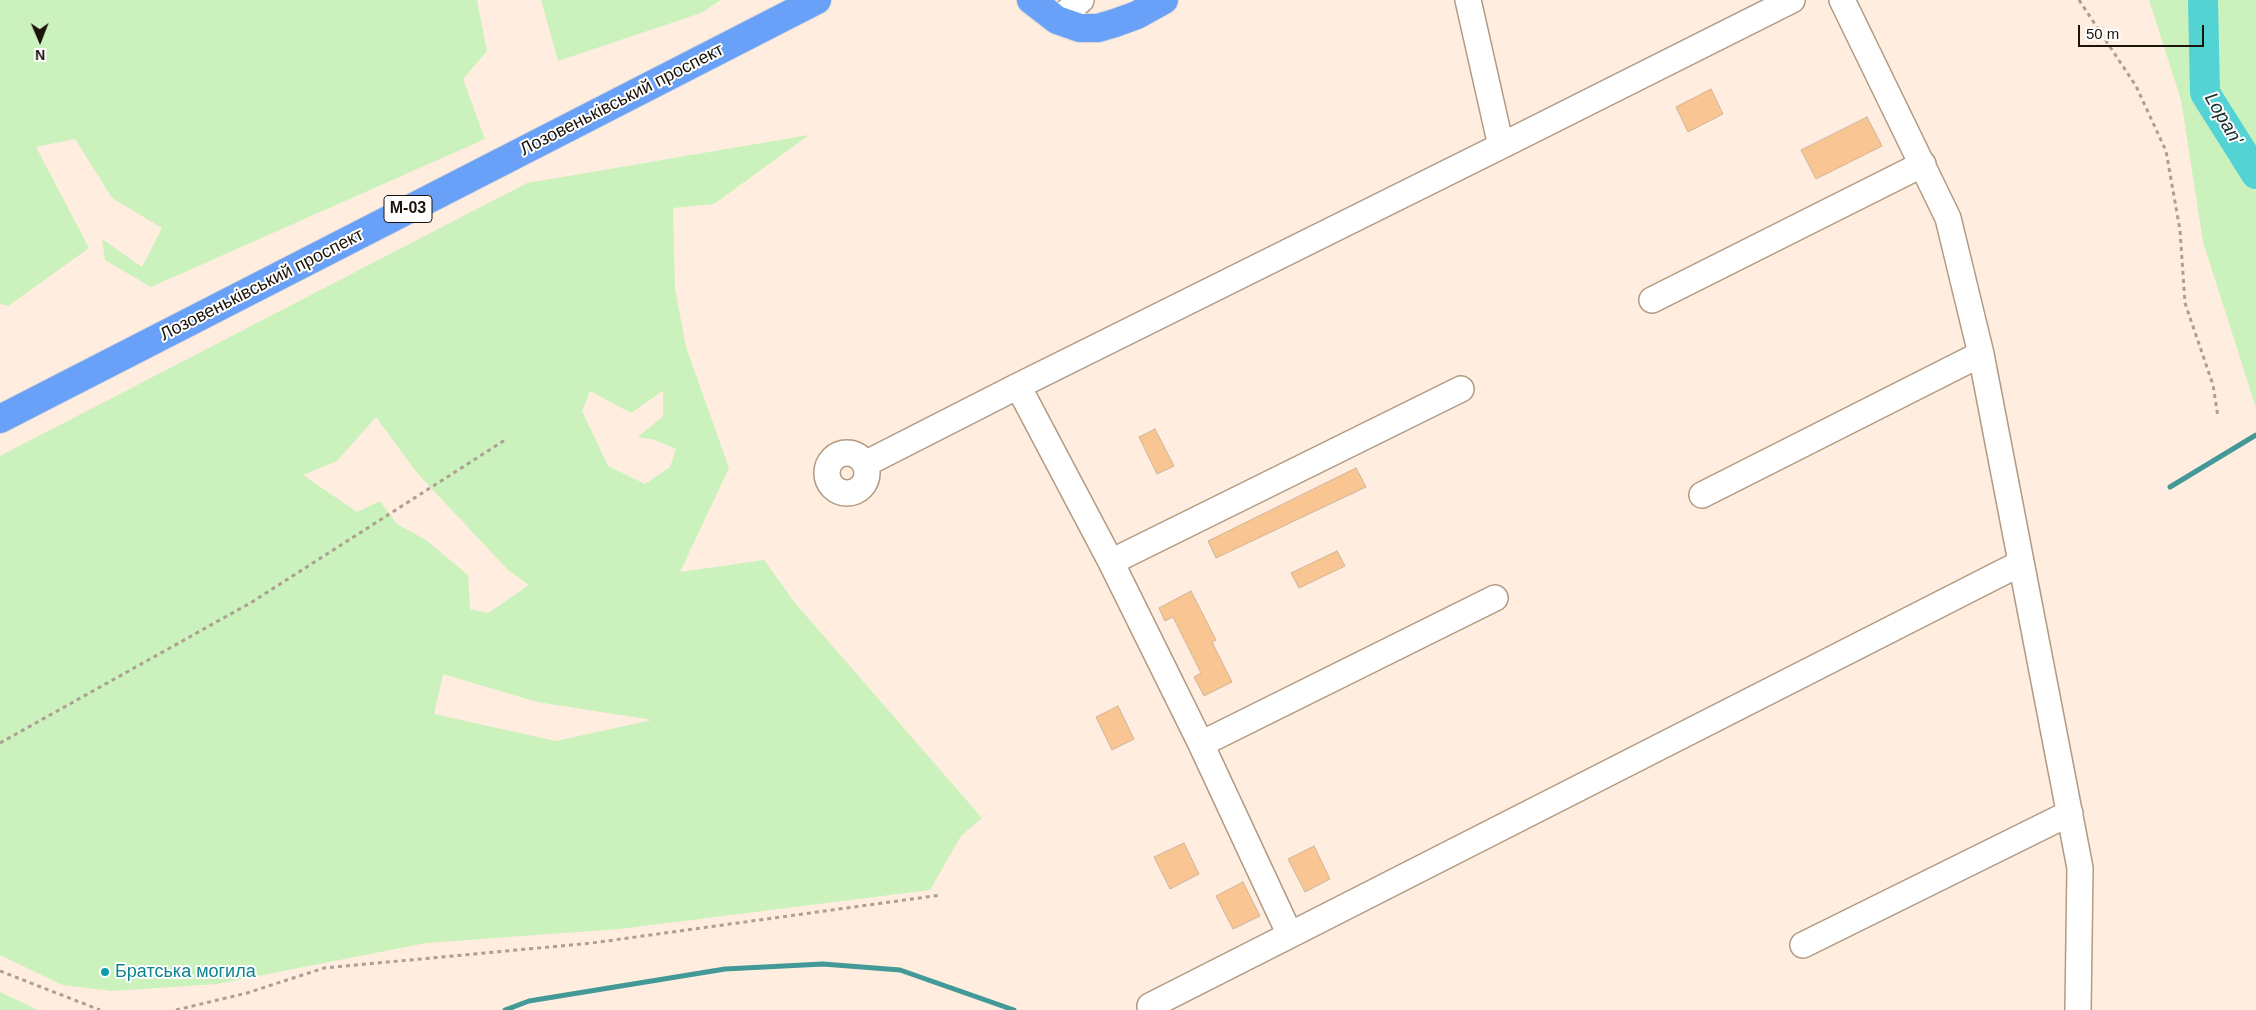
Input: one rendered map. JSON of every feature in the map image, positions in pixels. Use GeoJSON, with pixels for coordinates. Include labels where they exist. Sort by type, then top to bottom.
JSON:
{"type":"FeatureCollection","features":[{"type":"Feature","properties":{"kind":"highway","name":"Лозовеньківський проспект"},"geometry":{"type":"LineString","coordinates":[[0,419],[817,0]]}},
{"type":"Feature","properties":{"kind":"highway"},"geometry":{"type":"LineString","coordinates":[[1031,0],[1057,20],[1080,28],[1098,28],[1137,15],[1164,0]]}},
{"type":"Feature","properties":{"kind":"street"},"geometry":{"type":"LineString","coordinates":[[1057,20],[1081,0]]}},
{"type":"Feature","properties":{"kind":"street"},"geometry":{"type":"LineString","coordinates":[[1468,0],[1501,146]]}},
{"type":"Feature","properties":{"kind":"street"},"geometry":{"type":"LineString","coordinates":[[865,464],[1792,0]]}},
{"type":"Feature","properties":{"kind":"street"},"geometry":{"type":"LineString","coordinates":[[1842,0],[1948,218],[1981,354],[2080,868],[2078,1010]]}},
{"type":"Feature","properties":{"kind":"street"},"geometry":{"type":"LineString","coordinates":[[1652,300],[1923,164]]}},
{"type":"Feature","properties":{"kind":"street"},"geometry":{"type":"LineString","coordinates":[[1702,495],[1981,354]]}},
{"type":"Feature","properties":{"kind":"street"},"geometry":{"type":"LineString","coordinates":[[1018,386],[1111,562],[1201,744],[1290,935]]}},
{"type":"Feature","properties":{"kind":"street"},"geometry":{"type":"LineString","coordinates":[[1111,562],[1461,390]]}},
{"type":"Feature","properties":{"kind":"street"},"geometry":{"type":"LineString","coordinates":[[1152,1010],[1150,1006],[2021,563]]}},
{"type":"Feature","properties":{"kind":"street"},"geometry":{"type":"LineString","coordinates":[[1201,744],[1495,598]]}},
{"type":"Feature","properties":{"kind":"street"},"geometry":{"type":"LineString","coordinates":[[1803,945],[2070,813]]}},
{"type":"Feature","properties":{"kind":"path"},"geometry":{"type":"LineString","coordinates":[[2079,0],[2136,86],[2166,151],[2180,230],[2185,303],[2213,385],[2218,417]]}},
{"type":"Feature","properties":{"kind":"path"},"geometry":{"type":"LineString","coordinates":[[0,743],[252,602],[506,440]]}},
{"type":"Feature","properties":{"kind":"path"},"geometry":{"type":"LineString","coordinates":[[176,1010],[247,993],[324,968],[592,942],[941,896]]}},
{"type":"Feature","properties":{"kind":"path"},"geometry":{"type":"LineString","coordinates":[[0,971],[95,1010],[100,1010]]}},
{"type":"Feature","properties":{"kind":"green space"},"geometry":{"type":"Polygon","coordinates":[[[0,0],[477,0],[487,51],[463,79],[485,139],[151,287],[105,260],[102,239],[142,267],[162,228],[112,198],[75,139],[36,147],[89,248],[8,306],[0,304],[0,0]]]}},
{"type":"Feature","properties":{"kind":"green space"},"geometry":{"type":"Polygon","coordinates":[[[541,0],[721,0],[701,13],[558,61],[541,0]]]}},
{"type":"Feature","properties":{"kind":"green space"},"geometry":{"type":"Polygon","coordinates":[[[2149,0],[2256,0],[2256,408],[2203,242],[2181,100],[2149,0]]]}},
{"type":"Feature","properties":{"kind":"green space"},"geometry":{"type":"Polygon","coordinates":[[[809,135],[714,204],[673,208],[675,289],[686,347],[729,468],[680,572],[764,560],[795,603],[982,818],[961,836],[930,890],[619,929],[426,943],[217,984],[112,991],[62,985],[0,955],[0,456],[527,183],[809,135]],[[590,391],[582,411],[608,466],[645,484],[670,467],[676,449],[655,440],[638,437],[663,416],[663,391],[631,413],[590,391]],[[376,417],[337,461],[303,475],[357,512],[380,501],[397,524],[426,540],[468,575],[470,609],[488,613],[529,585],[508,570],[417,473],[376,417]],[[443,674],[434,714],[556,741],[652,720],[537,702],[443,674]]]}},
{"type":"Feature","properties":{"kind":"green space"},"geometry":{"type":"Polygon","coordinates":[[[0,992],[38,1010],[0,1010],[0,992]]]}},
{"type":"Feature","properties":{"kind":"building"},"geometry":{"type":"Polygon","coordinates":[[[1711,89],[1723,114],[1688,132],[1676,107],[1711,89]]]}},
{"type":"Feature","properties":{"kind":"building"},"geometry":{"type":"Polygon","coordinates":[[[1867,117],[1882,146],[1816,179],[1801,150],[1867,117]]]}},
{"type":"Feature","properties":{"kind":"building"},"geometry":{"type":"Polygon","coordinates":[[[1155,429],[1174,466],[1157,474],[1139,437],[1155,429]]]}},
{"type":"Feature","properties":{"kind":"building"},"geometry":{"type":"Polygon","coordinates":[[[1356,468],[1366,487],[1216,558],[1208,541],[1356,468]]]}},
{"type":"Feature","properties":{"kind":"building"},"geometry":{"type":"Polygon","coordinates":[[[1337,551],[1345,566],[1299,588],[1291,573],[1337,551]]]}},
{"type":"Feature","properties":{"kind":"building"},"geometry":{"type":"Polygon","coordinates":[[[1191,591],[1216,640],[1212,642],[1232,682],[1204,696],[1194,677],[1201,673],[1173,617],[1165,621],[1159,608],[1191,591]]]}},
{"type":"Feature","properties":{"kind":"building"},"geometry":{"type":"Polygon","coordinates":[[[1118,706],[1134,739],[1112,750],[1096,717],[1118,706]]]}},
{"type":"Feature","properties":{"kind":"building"},"geometry":{"type":"Polygon","coordinates":[[[1184,843],[1199,874],[1170,889],[1154,857],[1184,843]]]}},
{"type":"Feature","properties":{"kind":"building"},"geometry":{"type":"Polygon","coordinates":[[[1314,846],[1330,879],[1305,892],[1288,859],[1314,846]]]}},
{"type":"Feature","properties":{"kind":"building"},"geometry":{"type":"Polygon","coordinates":[[[1243,882],[1260,916],[1233,929],[1216,896],[1243,882]]]}},
{"type":"Feature","properties":{"kind":"waterway","name":"Lopan'"},"geometry":{"type":"LineString","coordinates":[[2203,0],[2205,93],[2256,174]]}},
{"type":"Feature","properties":{"kind":"waterway"},"geometry":{"type":"LineString","coordinates":[[2170,487],[2256,435]]}},
{"type":"Feature","properties":{"kind":"waterway"},"geometry":{"type":"LineString","coordinates":[[505,1010],[529,1001],[725,969],[823,964],[900,970],[1014,1010]]}},
{"type":"Feature","properties":{"kind":"place","name":"Братська могила"},"geometry":{"type":"Point","coordinates":[105,972]}}]}
